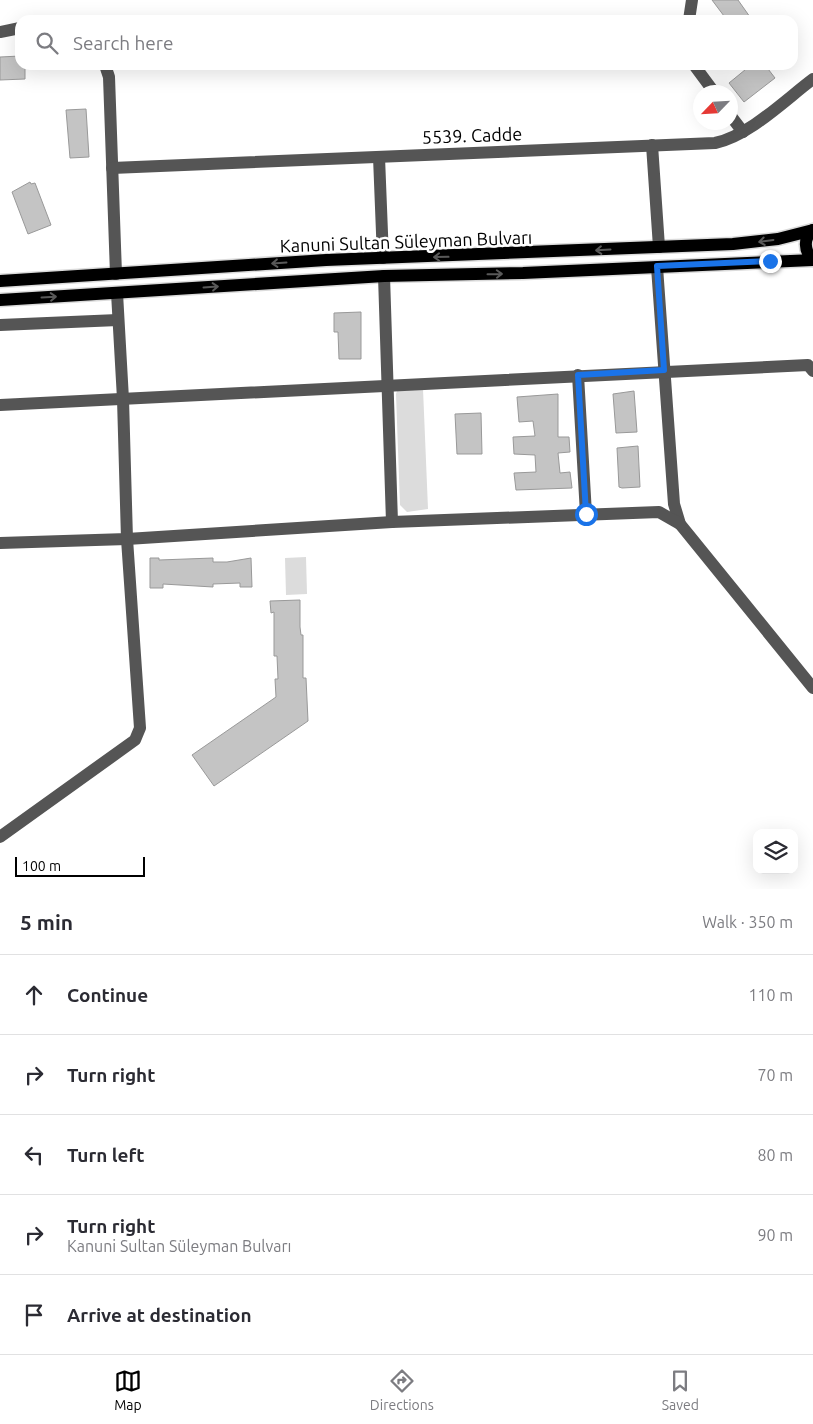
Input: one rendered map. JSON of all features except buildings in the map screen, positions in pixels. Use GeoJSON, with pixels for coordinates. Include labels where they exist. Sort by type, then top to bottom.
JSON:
{"type":"FeatureCollection","features":[{"type":"Feature","properties":{"kind":"main road","name":"Kanuni Sultan Süleyman Bulvarı"},"geometry":{"type":"LineString","coordinates":[[0,281],[383,258],[765,241],[813,230]]}},
{"type":"Feature","properties":{"kind":"main road"},"geometry":{"type":"LineString","coordinates":[[813,230],[808,234],[806,242],[809,256],[813,260]]}},
{"type":"Feature","properties":{"kind":"main road","name":"Kanuni Sultan Süleyman Bulvarı"},"geometry":{"type":"LineString","coordinates":[[0,300],[384,276],[813,260]]}},
{"type":"Feature","properties":{"kind":"street"},"geometry":{"type":"LineString","coordinates":[[690,15],[692,0]]}},
{"type":"Feature","properties":{"kind":"street"},"geometry":{"type":"LineString","coordinates":[[0,32],[15,29]]}},
{"type":"Feature","properties":{"kind":"street"},"geometry":{"type":"LineString","coordinates":[[107,70],[109,77],[116,274]]}},
{"type":"Feature","properties":{"kind":"street"},"geometry":{"type":"LineString","coordinates":[[698,70],[709,85]]}},
{"type":"Feature","properties":{"kind":"street","name":"5539. Cadde"},"geometry":{"type":"LineString","coordinates":[[112,168],[715,143],[726,141],[743,132],[813,79]]}},
{"type":"Feature","properties":{"kind":"street"},"geometry":{"type":"LineString","coordinates":[[738,125],[743,132]]}},
{"type":"Feature","properties":{"kind":"street"},"geometry":{"type":"LineString","coordinates":[[652,145],[658,247]]}},
{"type":"Feature","properties":{"kind":"street"},"geometry":{"type":"LineString","coordinates":[[379,157],[383,258]]}},
{"type":"Feature","properties":{"kind":"street"},"geometry":{"type":"LineString","coordinates":[[657,266],[674,504],[680,524],[813,688]]}},
{"type":"Feature","properties":{"kind":"street"},"geometry":{"type":"LineString","coordinates":[[384,276],[392,522]]}},
{"type":"Feature","properties":{"kind":"street"},"geometry":{"type":"LineString","coordinates":[[0,836],[135,740],[140,728],[127,538],[123,399],[117,293]]}},
{"type":"Feature","properties":{"kind":"street"},"geometry":{"type":"LineString","coordinates":[[0,325],[118,320]]}},
{"type":"Feature","properties":{"kind":"street"},"geometry":{"type":"LineString","coordinates":[[0,405],[664,370],[808,365],[813,371]]}},
{"type":"Feature","properties":{"kind":"street"},"geometry":{"type":"LineString","coordinates":[[578,375],[586,514]]}},
{"type":"Feature","properties":{"kind":"street"},"geometry":{"type":"LineString","coordinates":[[0,543],[127,538],[392,522],[586,514],[658,512],[680,524]]}},
{"type":"Feature","properties":{"kind":"shaded area"},"geometry":{"type":"Polygon","coordinates":[[[423,389],[428,509],[407,512],[400,505],[396,394],[397,391],[423,389]]]}},
{"type":"Feature","properties":{"kind":"shaded area"},"geometry":{"type":"Polygon","coordinates":[[[306,557],[307,594],[286,595],[285,558],[306,557]]]}},
{"type":"Feature","properties":{"kind":"route"},"geometry":{"type":"LineString","coordinates":[[586,514],[578,375],[664,370],[657,266],[770,261]]}}]}
